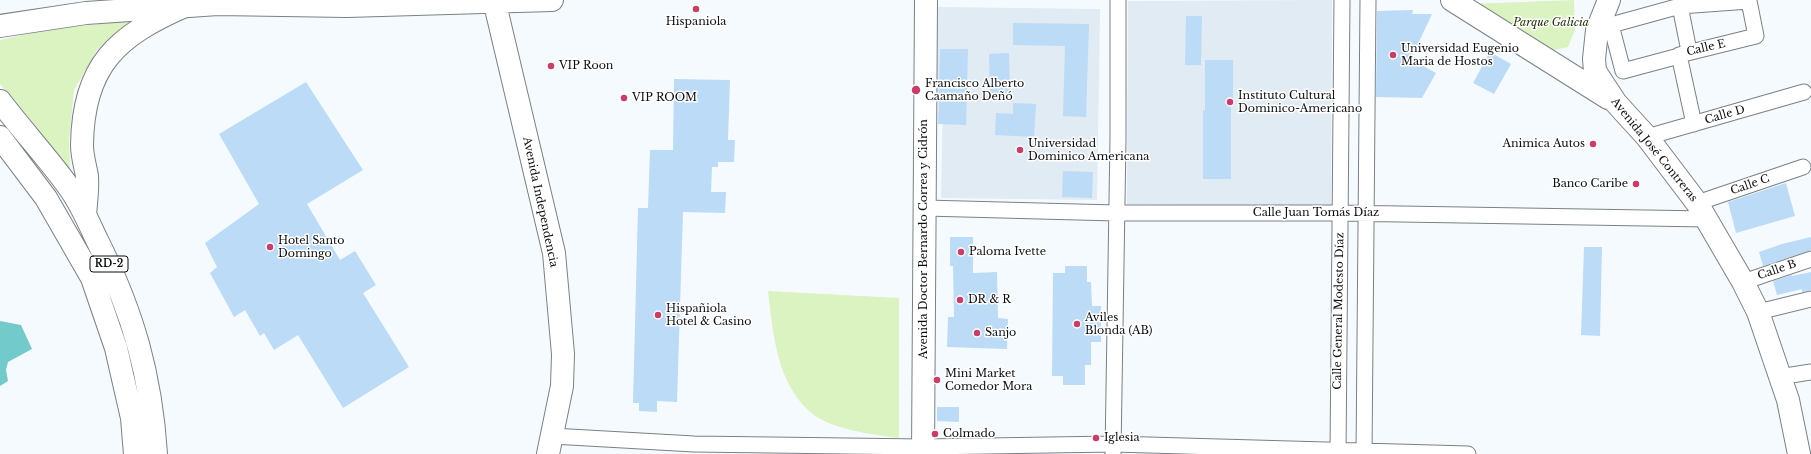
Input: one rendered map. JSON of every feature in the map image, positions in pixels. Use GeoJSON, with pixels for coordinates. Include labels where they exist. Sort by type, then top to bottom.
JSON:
{"type":"FeatureCollection","features":[{"type":"Feature","properties":{"kind":"main road"},"geometry":{"type":"LineString","coordinates":[[0,26],[85,7],[185,6],[218,4],[346,6],[494,0],[552,0]]}},
{"type":"Feature","properties":{"kind":"main road","name":"Avenida Independencia"},"geometry":{"type":"LineString","coordinates":[[494,0],[554,253],[563,354],[562,386],[550,445]]}},
{"type":"Feature","properties":{"kind":"main road","name":"Avenida Doctor Bernardo Correa y Cidrón"},"geometry":{"type":"LineString","coordinates":[[923,451],[926,0]]}},
{"type":"Feature","properties":{"kind":"main road"},"geometry":{"type":"LineString","coordinates":[[1452,0],[1616,103]]}},
{"type":"Feature","properties":{"kind":"main road","name":"Avenida José Contreras"},"geometry":{"type":"LineString","coordinates":[[1609,0],[1597,30],[1594,59],[1595,71],[1616,103],[1646,137],[1702,211],[1743,282],[1758,312],[1788,400],[1799,454]]}},
{"type":"Feature","properties":{"kind":"main road"},"geometry":{"type":"LineString","coordinates":[[85,215],[87,192],[82,146],[83,128],[90,87],[97,72],[109,55],[132,35],[164,15],[185,6]]}},
{"type":"Feature","properties":{"kind":"main road","name":"RD-2"},"geometry":{"type":"LineString","coordinates":[[0,101],[69,187],[85,215],[114,276],[138,341],[145,368],[154,421],[156,454]]}},
{"type":"Feature","properties":{"kind":"main road","name":"RD-2"},"geometry":{"type":"LineString","coordinates":[[0,137],[46,198],[92,278],[116,348],[132,418],[136,454]]}},
{"type":"Feature","properties":{"kind":"street"},"geometry":{"type":"LineString","coordinates":[[1113,449],[1118,0]]}},
{"type":"Feature","properties":{"kind":"street","name":"Calle General Modesto Díaz"},"geometry":{"type":"LineString","coordinates":[[1338,452],[1342,0]]}},
{"type":"Feature","properties":{"kind":"street"},"geometry":{"type":"LineString","coordinates":[[1364,452],[1368,0]]}},
{"type":"Feature","properties":{"kind":"street","name":"Calle E"},"geometry":{"type":"LineString","coordinates":[[1680,6],[1749,1],[1756,36],[1684,54],[1694,124]]}},
{"type":"Feature","properties":{"kind":"street"},"geometry":{"type":"LineString","coordinates":[[1680,6],[1684,54],[1623,71],[1611,25],[1680,6]]}},
{"type":"Feature","properties":{"kind":"street","name":"Calle D"},"geometry":{"type":"LineString","coordinates":[[1646,137],[1804,92]]}},
{"type":"Feature","properties":{"kind":"street","name":"Calle C"},"geometry":{"type":"LineString","coordinates":[[1702,211],[1804,167]]}},
{"type":"Feature","properties":{"kind":"street","name":"Calle Juan Tomás Díaz"},"geometry":{"type":"LineString","coordinates":[[925,208],[1116,213],[1702,211]]}},
{"type":"Feature","properties":{"kind":"street","name":"Calle B"},"geometry":{"type":"LineString","coordinates":[[1743,282],[1811,259]]}},
{"type":"Feature","properties":{"kind":"street"},"geometry":{"type":"LineString","coordinates":[[1758,312],[1811,299]]}},
{"type":"Feature","properties":{"kind":"street"},"geometry":{"type":"LineString","coordinates":[[1779,377],[1811,372]]}},
{"type":"Feature","properties":{"kind":"street"},"geometry":{"type":"LineString","coordinates":[[550,445],[694,449],[923,451],[1113,449],[1468,454]]}},
{"type":"Feature","properties":{"kind":"shaded area","name":"Instituto Cultural Dominico-Americano"},"geometry":{"type":"Polygon","coordinates":[[[1332,0],[1331,208],[1127,204],[1128,1],[1332,0]]]}},
{"type":"Feature","properties":{"kind":"shaded area","name":"Universidad Dominico Americana"},"geometry":{"type":"Polygon","coordinates":[[[937,7],[1100,9],[1097,200],[941,198],[943,102],[935,102],[937,7]]]}},
{"type":"Feature","properties":{"kind":"green space","name":"Parque Galicia"},"geometry":{"type":"Polygon","coordinates":[[[1574,0],[1575,30],[1568,47],[1554,50],[1475,11],[1468,4],[1574,0]]]}},
{"type":"Feature","properties":{"kind":"green space"},"geometry":{"type":"Polygon","coordinates":[[[131,21],[97,50],[74,90],[69,140],[70,171],[0,84],[0,40],[49,29],[131,21]]]}},
{"type":"Feature","properties":{"kind":"green space"},"geometry":{"type":"Polygon","coordinates":[[[768,291],[899,298],[899,438],[839,427],[817,417],[798,399],[789,385],[778,355],[774,339],[768,291]]]}},
{"type":"Feature","properties":{"kind":"water"},"geometry":{"type":"Polygon","coordinates":[[[0,321],[21,325],[32,349],[8,362],[6,370],[8,381],[0,386],[0,321]]]}},
{"type":"Feature","properties":{"kind":"building","name":"Universidad Eugenio Maria de Hostos"},"geometry":{"type":"Polygon","coordinates":[[[1413,10],[1412,14],[1432,14],[1411,59],[1436,73],[1422,98],[1376,97],[1377,11],[1413,10]]]}},
{"type":"Feature","properties":{"kind":"building"},"geometry":{"type":"Polygon","coordinates":[[[1186,16],[1202,16],[1201,65],[1185,65],[1186,16]]]}},
{"type":"Feature","properties":{"kind":"building"},"geometry":{"type":"Polygon","coordinates":[[[1013,23],[1089,24],[1086,117],[1063,116],[1065,46],[1013,45],[1013,23]]]}},
{"type":"Feature","properties":{"kind":"building"},"geometry":{"type":"Polygon","coordinates":[[[940,49],[968,49],[966,125],[938,124],[940,49]]]}},
{"type":"Feature","properties":{"kind":"building"},"geometry":{"type":"Polygon","coordinates":[[[1490,52],[1511,64],[1494,94],[1473,83],[1490,52]]]}},
{"type":"Feature","properties":{"kind":"building"},"geometry":{"type":"Polygon","coordinates":[[[1009,53],[1010,93],[990,94],[989,54],[1009,53]]]}},
{"type":"Feature","properties":{"kind":"building"},"geometry":{"type":"Polygon","coordinates":[[[1205,60],[1233,60],[1233,104],[1231,104],[1231,179],[1203,179],[1205,60]]]}},
{"type":"Feature","properties":{"kind":"building","name":"Hispañiola Hotel & Casino"},"geometry":{"type":"Polygon","coordinates":[[[674,79],[730,80],[728,140],[735,140],[734,162],[718,162],[718,167],[712,167],[711,192],[726,192],[725,213],[683,212],[677,402],[657,401],[657,412],[639,411],[639,403],[633,403],[638,208],[648,208],[650,150],[673,150],[674,79]]]}},
{"type":"Feature","properties":{"kind":"building","name":"Hotel Santo Domingo"},"geometry":{"type":"Polygon","coordinates":[[[306,82],[363,170],[307,204],[340,260],[355,251],[376,285],[363,293],[409,367],[343,408],[298,335],[274,350],[264,333],[260,336],[245,310],[234,317],[210,273],[217,267],[205,243],[259,204],[219,134],[306,82]]]}},
{"type":"Feature","properties":{"kind":"building"},"geometry":{"type":"Polygon","coordinates":[[[1013,103],[1036,104],[1034,137],[995,135],[996,113],[1013,114],[1013,103]]]}},
{"type":"Feature","properties":{"kind":"building"},"geometry":{"type":"Polygon","coordinates":[[[1063,171],[1093,172],[1092,198],[1062,197],[1063,171]]]}},
{"type":"Feature","properties":{"kind":"building"},"geometry":{"type":"Polygon","coordinates":[[[1786,183],[1795,216],[1736,233],[1728,202],[1786,183]]]}},
{"type":"Feature","properties":{"kind":"building"},"geometry":{"type":"Polygon","coordinates":[[[950,237],[973,237],[973,273],[997,272],[998,318],[1008,319],[1007,349],[947,347],[948,317],[954,317],[953,266],[950,266],[950,237]]]}},
{"type":"Feature","properties":{"kind":"building"},"geometry":{"type":"Polygon","coordinates":[[[1811,237],[1811,250],[1763,266],[1759,252],[1782,244],[1811,237]]]}},
{"type":"Feature","properties":{"kind":"building"},"geometry":{"type":"Polygon","coordinates":[[[1584,247],[1602,247],[1600,336],[1581,335],[1584,247]]]}},
{"type":"Feature","properties":{"kind":"building","name":"Aviles Blonda (AB)"},"geometry":{"type":"Polygon","coordinates":[[[1065,266],[1087,266],[1087,282],[1091,282],[1092,306],[1101,306],[1101,342],[1091,342],[1091,365],[1085,365],[1085,385],[1063,385],[1063,376],[1052,376],[1053,273],[1065,273],[1065,266]]]}},
{"type":"Feature","properties":{"kind":"building"},"geometry":{"type":"Polygon","coordinates":[[[1811,272],[1811,290],[1802,292],[1802,289],[1777,295],[1773,281],[1792,275],[1811,272]]]}},
{"type":"Feature","properties":{"kind":"building"},"geometry":{"type":"Polygon","coordinates":[[[937,407],[959,407],[959,422],[937,421],[937,407]]]}},
{"type":"Feature","properties":{"kind":"place","name":"Hispaniola"},"geometry":{"type":"Point","coordinates":[696,9]}},
{"type":"Feature","properties":{"kind":"place","name":"Universidad Eugenio Maria de Hostos"},"geometry":{"type":"Point","coordinates":[1393,55]}},
{"type":"Feature","properties":{"kind":"place","name":"VIP Roon"},"geometry":{"type":"Point","coordinates":[551,66]}},
{"type":"Feature","properties":{"kind":"place","name":"Francisco Alberto Caamaño Deñó"},"geometry":{"type":"Point","coordinates":[916,90]}},
{"type":"Feature","properties":{"kind":"place","name":"VIP ROOM"},"geometry":{"type":"Point","coordinates":[624,98]}},
{"type":"Feature","properties":{"kind":"place","name":"Instituto Cultural Dominico-Americano"},"geometry":{"type":"Point","coordinates":[1230,102]}},
{"type":"Feature","properties":{"kind":"place","name":"Animica Autos"},"geometry":{"type":"Point","coordinates":[1593,144]}},
{"type":"Feature","properties":{"kind":"place","name":"Universidad Dominico Americana"},"geometry":{"type":"Point","coordinates":[1020,150]}},
{"type":"Feature","properties":{"kind":"place","name":"Banco Caribe"},"geometry":{"type":"Point","coordinates":[1636,184]}},
{"type":"Feature","properties":{"kind":"place","name":"Hotel Santo Domingo"},"geometry":{"type":"Point","coordinates":[270,247]}},
{"type":"Feature","properties":{"kind":"place","name":"Paloma Ivette"},"geometry":{"type":"Point","coordinates":[961,252]}},
{"type":"Feature","properties":{"kind":"place","name":"DR & R"},"geometry":{"type":"Point","coordinates":[960,300]}},
{"type":"Feature","properties":{"kind":"place","name":"Hispañiola Hotel & Casino"},"geometry":{"type":"Point","coordinates":[658,315]}},
{"type":"Feature","properties":{"kind":"place","name":"Aviles Blonda (AB)"},"geometry":{"type":"Point","coordinates":[1077,324]}},
{"type":"Feature","properties":{"kind":"place","name":"Sanjo"},"geometry":{"type":"Point","coordinates":[977,333]}},
{"type":"Feature","properties":{"kind":"place","name":"Mini Market Comedor Mora"},"geometry":{"type":"Point","coordinates":[937,380]}},
{"type":"Feature","properties":{"kind":"place","name":"Colmado"},"geometry":{"type":"Point","coordinates":[935,434]}},
{"type":"Feature","properties":{"kind":"place","name":"Iglesia"},"geometry":{"type":"Point","coordinates":[1096,438]}}]}
